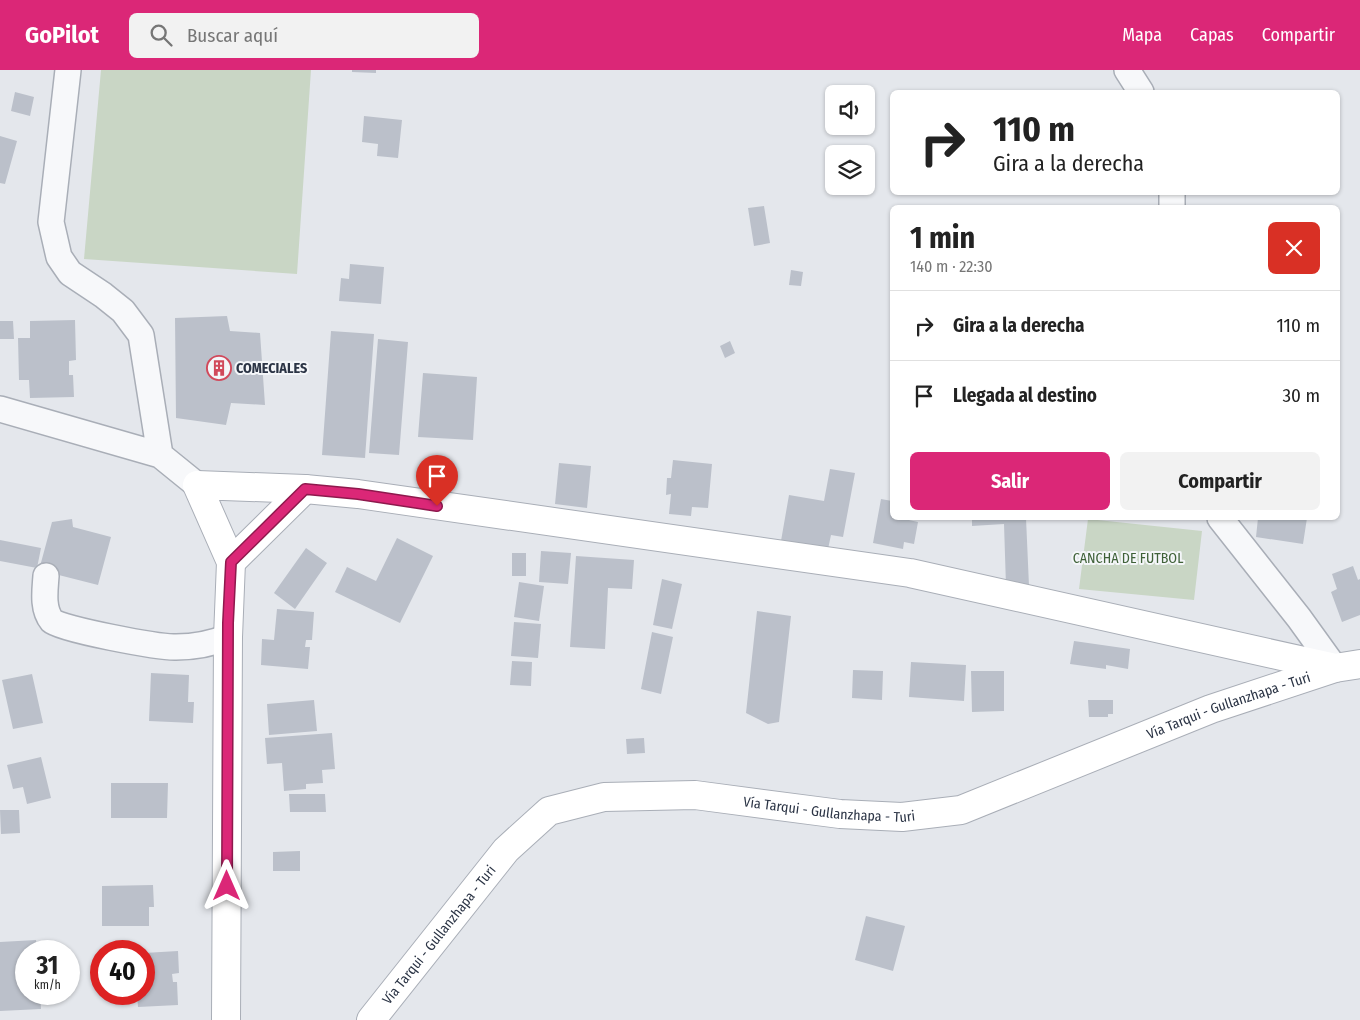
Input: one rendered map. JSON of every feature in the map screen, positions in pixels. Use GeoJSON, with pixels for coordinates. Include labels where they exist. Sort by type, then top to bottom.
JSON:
{"type":"FeatureCollection","features":[{"type":"Feature","properties":{"kind":"street"},"geometry":{"type":"LineString","coordinates":[[68,70],[51,222],[58,257],[70,273],[103,294],[123,311],[141,335],[160,455]]}},
{"type":"Feature","properties":{"kind":"street"},"geometry":{"type":"LineString","coordinates":[[1127,70],[1141,90]]}},
{"type":"Feature","properties":{"kind":"street"},"geometry":{"type":"LineString","coordinates":[[0,409],[160,455],[196,485],[231,562],[228,637],[226,1020]]}},
{"type":"Feature","properties":{"kind":"street"},"geometry":{"type":"LineString","coordinates":[[196,485],[305,489],[358,494],[910,573],[1347,666]]}},
{"type":"Feature","properties":{"kind":"street"},"geometry":{"type":"LineString","coordinates":[[231,562],[305,489]]}},
{"type":"Feature","properties":{"kind":"street"},"geometry":{"type":"LineString","coordinates":[[1222,520],[1299,618],[1347,666]]}},
{"type":"Feature","properties":{"kind":"street"},"geometry":{"type":"LineString","coordinates":[[46,576],[46,610],[53,622],[64,626],[101,636],[174,648],[212,644],[228,637]]}},
{"type":"Feature","properties":{"kind":"street","name":"Vía Tarqui - Gullanzhapa - Turi"},"geometry":{"type":"LineString","coordinates":[[371,1020],[506,850],[549,811],[604,797],[695,795],[849,815],[902,818],[961,810],[1211,709],[1347,666]]}},
{"type":"Feature","properties":{"kind":"green space"},"geometry":{"type":"Polygon","coordinates":[[[101,70],[311,70],[297,274],[84,259],[101,70]]]}},
{"type":"Feature","properties":{"kind":"green space","name":"CANCHA DE FUTBOL"},"geometry":{"type":"Polygon","coordinates":[[[1088,520],[1202,531],[1194,600],[1079,589],[1088,520]]]}},
{"type":"Feature","properties":{"kind":"building"},"geometry":{"type":"Polygon","coordinates":[[[352,70],[376,70],[376,73],[352,72],[352,70]]]}},
{"type":"Feature","properties":{"kind":"building"},"geometry":{"type":"Polygon","coordinates":[[[15,92],[34,97],[30,116],[11,111],[15,92]]]}},
{"type":"Feature","properties":{"kind":"building"},"geometry":{"type":"Polygon","coordinates":[[[364,116],[402,120],[398,158],[377,156],[378,144],[362,142],[364,116]]]}},
{"type":"Feature","properties":{"kind":"building"},"geometry":{"type":"Polygon","coordinates":[[[0,136],[17,141],[5,184],[0,183],[0,136]]]}},
{"type":"Feature","properties":{"kind":"building"},"geometry":{"type":"Polygon","coordinates":[[[764,206],[770,243],[754,246],[748,208],[764,206]]]}},
{"type":"Feature","properties":{"kind":"building"},"geometry":{"type":"Polygon","coordinates":[[[350,264],[384,267],[381,304],[339,301],[341,278],[349,279],[350,264]]]}},
{"type":"Feature","properties":{"kind":"building"},"geometry":{"type":"Polygon","coordinates":[[[791,270],[803,272],[801,286],[789,285],[791,270]]]}},
{"type":"Feature","properties":{"kind":"building","name":"COMECIALES"},"geometry":{"type":"Polygon","coordinates":[[[227,316],[230,331],[260,333],[265,405],[231,403],[226,425],[176,418],[175,318],[227,316]]]}},
{"type":"Feature","properties":{"kind":"building"},"geometry":{"type":"Polygon","coordinates":[[[75,320],[76,360],[69,361],[69,375],[73,375],[74,397],[30,398],[29,380],[19,380],[18,338],[30,338],[30,321],[75,320]]]}},
{"type":"Feature","properties":{"kind":"building"},"geometry":{"type":"Polygon","coordinates":[[[0,321],[13,321],[14,339],[0,339],[0,321]]]}},
{"type":"Feature","properties":{"kind":"building"},"geometry":{"type":"Polygon","coordinates":[[[331,331],[374,334],[365,458],[322,455],[331,331]]]}},
{"type":"Feature","properties":{"kind":"building"},"geometry":{"type":"Polygon","coordinates":[[[378,339],[408,342],[399,455],[369,453],[378,339]]]}},
{"type":"Feature","properties":{"kind":"building"},"geometry":{"type":"Polygon","coordinates":[[[730,341],[735,353],[725,358],[720,346],[730,341]]]}},
{"type":"Feature","properties":{"kind":"building"},"geometry":{"type":"Polygon","coordinates":[[[423,373],[477,377],[473,440],[418,437],[423,373]]]}},
{"type":"Feature","properties":{"kind":"building"},"geometry":{"type":"Polygon","coordinates":[[[673,460],[712,464],[708,508],[692,507],[691,516],[669,514],[671,494],[666,495],[667,478],[671,478],[673,460]]]}},
{"type":"Feature","properties":{"kind":"building"},"geometry":{"type":"Polygon","coordinates":[[[559,463],[591,466],[587,508],[555,504],[559,463]]]}},
{"type":"Feature","properties":{"kind":"building"},"geometry":{"type":"Polygon","coordinates":[[[830,469],[855,473],[843,537],[831,535],[828,549],[781,541],[789,495],[824,501],[830,469]]]}},
{"type":"Feature","properties":{"kind":"building"},"geometry":{"type":"Polygon","coordinates":[[[881,499],[890,501],[890,520],[918,522],[914,544],[904,542],[903,549],[873,543],[881,499]]]}},
{"type":"Feature","properties":{"kind":"building"},"geometry":{"type":"Polygon","coordinates":[[[72,519],[73,527],[111,537],[98,585],[39,570],[52,522],[72,519]]]}},
{"type":"Feature","properties":{"kind":"building"},"geometry":{"type":"Polygon","coordinates":[[[972,520],[1026,520],[1029,586],[1006,586],[1004,524],[972,526],[972,520]]]}},
{"type":"Feature","properties":{"kind":"building"},"geometry":{"type":"Polygon","coordinates":[[[1258,520],[1307,520],[1303,544],[1256,537],[1258,520]]]}},
{"type":"Feature","properties":{"kind":"building"},"geometry":{"type":"Polygon","coordinates":[[[397,538],[433,556],[400,623],[335,592],[347,567],[376,581],[397,538]]]}},
{"type":"Feature","properties":{"kind":"building"},"geometry":{"type":"Polygon","coordinates":[[[0,540],[41,548],[37,568],[0,561],[0,540]]]}},
{"type":"Feature","properties":{"kind":"building"},"geometry":{"type":"Polygon","coordinates":[[[306,548],[327,563],[295,609],[274,593],[306,548]]]}},
{"type":"Feature","properties":{"kind":"building"},"geometry":{"type":"Polygon","coordinates":[[[541,551],[571,553],[568,584],[539,582],[541,551]]]}},
{"type":"Feature","properties":{"kind":"building"},"geometry":{"type":"Polygon","coordinates":[[[512,553],[526,553],[526,576],[512,576],[512,553]]]}},
{"type":"Feature","properties":{"kind":"building"},"geometry":{"type":"Polygon","coordinates":[[[576,556],[634,560],[632,589],[608,588],[605,649],[570,647],[576,556]]]}},
{"type":"Feature","properties":{"kind":"building"},"geometry":{"type":"Polygon","coordinates":[[[1353,566],[1358,580],[1360,579],[1360,615],[1342,622],[1331,592],[1337,589],[1332,574],[1353,566]]]}},
{"type":"Feature","properties":{"kind":"building"},"geometry":{"type":"Polygon","coordinates":[[[662,579],[682,584],[672,629],[653,625],[662,579]]]}},
{"type":"Feature","properties":{"kind":"building"},"geometry":{"type":"Polygon","coordinates":[[[519,582],[544,586],[539,621],[514,617],[519,582]]]}},
{"type":"Feature","properties":{"kind":"building"},"geometry":{"type":"Polygon","coordinates":[[[277,609],[314,612],[312,640],[306,640],[305,647],[310,647],[308,669],[261,665],[262,639],[274,640],[277,609]]]}},
{"type":"Feature","properties":{"kind":"building"},"geometry":{"type":"Polygon","coordinates":[[[757,611],[791,616],[779,722],[768,724],[746,713],[757,611]]]}},
{"type":"Feature","properties":{"kind":"building"},"geometry":{"type":"Polygon","coordinates":[[[514,622],[541,624],[538,658],[511,656],[514,622]]]}},
{"type":"Feature","properties":{"kind":"building"},"geometry":{"type":"Polygon","coordinates":[[[652,632],[673,637],[661,694],[641,689],[652,632]]]}},
{"type":"Feature","properties":{"kind":"building"},"geometry":{"type":"Polygon","coordinates":[[[1074,641],[1130,649],[1128,669],[1106,665],[1106,669],[1070,664],[1074,641]]]}},
{"type":"Feature","properties":{"kind":"building"},"geometry":{"type":"Polygon","coordinates":[[[512,661],[532,662],[531,686],[510,685],[512,661]]]}},
{"type":"Feature","properties":{"kind":"building"},"geometry":{"type":"Polygon","coordinates":[[[911,662],[966,665],[964,701],[909,697],[911,662]]]}},
{"type":"Feature","properties":{"kind":"building"},"geometry":{"type":"Polygon","coordinates":[[[853,670],[883,671],[882,700],[852,698],[853,670]]]}},
{"type":"Feature","properties":{"kind":"building"},"geometry":{"type":"Polygon","coordinates":[[[971,671],[1004,671],[1004,711],[972,712],[971,671]]]}},
{"type":"Feature","properties":{"kind":"building"},"geometry":{"type":"Polygon","coordinates":[[[151,673],[189,675],[188,702],[194,702],[193,723],[149,721],[151,673]]]}},
{"type":"Feature","properties":{"kind":"building"},"geometry":{"type":"Polygon","coordinates":[[[32,674],[43,723],[13,729],[2,680],[32,674]]]}},
{"type":"Feature","properties":{"kind":"building"},"geometry":{"type":"Polygon","coordinates":[[[314,700],[317,731],[269,735],[267,704],[314,700]]]}},
{"type":"Feature","properties":{"kind":"building"},"geometry":{"type":"Polygon","coordinates":[[[1088,700],[1113,700],[1113,714],[1108,714],[1108,717],[1089,717],[1088,700]]]}},
{"type":"Feature","properties":{"kind":"building"},"geometry":{"type":"Polygon","coordinates":[[[332,733],[335,769],[322,770],[323,783],[306,784],[306,789],[284,791],[282,763],[267,764],[265,738],[332,733]]]}},
{"type":"Feature","properties":{"kind":"building"},"geometry":{"type":"Polygon","coordinates":[[[644,738],[645,753],[627,754],[626,739],[644,738]]]}},
{"type":"Feature","properties":{"kind":"building"},"geometry":{"type":"Polygon","coordinates":[[[41,757],[51,798],[27,804],[23,787],[13,789],[7,765],[41,757]]]}},
{"type":"Feature","properties":{"kind":"building"},"geometry":{"type":"Polygon","coordinates":[[[111,783],[168,783],[167,818],[111,818],[111,783]]]}},
{"type":"Feature","properties":{"kind":"building"},"geometry":{"type":"Polygon","coordinates":[[[289,794],[325,794],[326,812],[290,812],[289,794]]]}},
{"type":"Feature","properties":{"kind":"building"},"geometry":{"type":"Polygon","coordinates":[[[0,810],[19,810],[20,833],[1,834],[0,810]]]}},
{"type":"Feature","properties":{"kind":"building"},"geometry":{"type":"Polygon","coordinates":[[[300,851],[300,871],[273,871],[273,852],[300,851]]]}},
{"type":"Feature","properties":{"kind":"building"},"geometry":{"type":"Polygon","coordinates":[[[153,885],[154,907],[149,907],[149,926],[102,926],[102,886],[153,885]]]}},
{"type":"Feature","properties":{"kind":"building"},"geometry":{"type":"Polygon","coordinates":[[[866,916],[905,926],[893,971],[855,960],[866,916]]]}},
{"type":"Feature","properties":{"kind":"building"},"geometry":{"type":"Polygon","coordinates":[[[15,941],[15,1005],[41,1005],[41,1009],[0,1011],[0,942],[15,941]]]}},
{"type":"Feature","properties":{"kind":"building"},"geometry":{"type":"Polygon","coordinates":[[[178,951],[179,973],[172,974],[173,982],[177,982],[178,1005],[138,1007],[138,1005],[155,1005],[155,952],[178,951]]]}},
{"type":"Feature","properties":{"kind":"place","name":"COMECIALES"},"geometry":{"type":"Point","coordinates":[219,368]}},
{"type":"Feature","properties":{"kind":"route"},"geometry":{"type":"LineString","coordinates":[[227,886],[228,623],[231,562],[305,489],[358,494],[437,506]]}}]}
